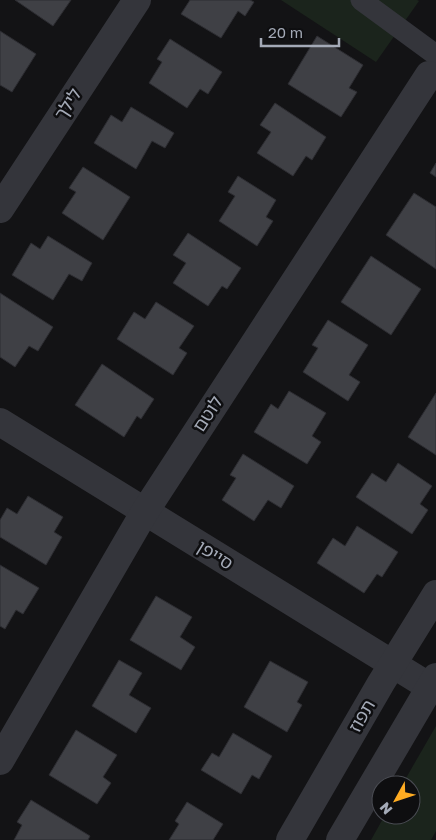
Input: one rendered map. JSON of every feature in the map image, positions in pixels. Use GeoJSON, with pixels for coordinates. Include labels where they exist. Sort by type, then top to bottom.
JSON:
{"type":"FeatureCollection","features":[{"type":"Feature","properties":{"kind":"street","name":"לילך"},"geometry":{"type":"LineString","coordinates":[[0,209],[136,0]]}},
{"type":"Feature","properties":{"kind":"street"},"geometry":{"type":"LineString","coordinates":[[361,0],[433,65]]}},
{"type":"Feature","properties":{"kind":"street","name":"לוטם"},"geometry":{"type":"LineString","coordinates":[[0,761],[145,511],[433,65]]}},
{"type":"Feature","properties":{"kind":"street","name":"סייפן"},"geometry":{"type":"LineString","coordinates":[[0,422],[393,664],[433,682]]}},
{"type":"Feature","properties":{"kind":"street","name":"תפוז"},"geometry":{"type":"LineString","coordinates":[[290,840],[436,594]]}},
{"type":"Feature","properties":{"kind":"street"},"geometry":{"type":"LineString","coordinates":[[340,840],[433,682]]}},
{"type":"Feature","properties":{"kind":"shaded area"},"geometry":{"type":"Polygon","coordinates":[[[281,0],[417,0],[419,1],[376,62],[281,0]]]}},
{"type":"Feature","properties":{"kind":"shaded area"},"geometry":{"type":"Polygon","coordinates":[[[436,726],[436,831],[431,840],[371,840],[379,825],[421,825],[421,775],[408,775],[436,726]]]}},
{"type":"Feature","properties":{"kind":"building"},"geometry":{"type":"Polygon","coordinates":[[[15,0],[71,0],[53,26],[15,0]]]}},
{"type":"Feature","properties":{"kind":"building"},"geometry":{"type":"Polygon","coordinates":[[[190,0],[250,0],[254,2],[245,16],[238,11],[221,38],[181,14],[190,0]]]}},
{"type":"Feature","properties":{"kind":"building"},"geometry":{"type":"Polygon","coordinates":[[[0,31],[36,54],[12,92],[0,85],[0,31]]]}},
{"type":"Feature","properties":{"kind":"building"},"geometry":{"type":"Polygon","coordinates":[[[317,36],[363,65],[349,88],[357,92],[341,117],[288,84],[317,36]]]}},
{"type":"Feature","properties":{"kind":"building"},"geometry":{"type":"Polygon","coordinates":[[[170,39],[222,72],[208,94],[200,89],[187,108],[149,83],[162,62],[157,59],[170,39]]]}},
{"type":"Feature","properties":{"kind":"building"},"geometry":{"type":"Polygon","coordinates":[[[275,103],[326,137],[312,160],[306,156],[293,176],[257,153],[271,132],[260,125],[275,103]]]}},
{"type":"Feature","properties":{"kind":"building"},"geometry":{"type":"Polygon","coordinates":[[[131,107],[174,133],[165,148],[152,141],[136,169],[94,143],[111,115],[122,122],[131,107]]]}},
{"type":"Feature","properties":{"kind":"building"},"geometry":{"type":"Polygon","coordinates":[[[436,163],[436,177],[430,173],[436,163]]]}},
{"type":"Feature","properties":{"kind":"building"},"geometry":{"type":"Polygon","coordinates":[[[83,167],[130,197],[103,240],[62,213],[76,192],[69,188],[83,167]]]}},
{"type":"Feature","properties":{"kind":"building"},"geometry":{"type":"Polygon","coordinates":[[[238,176],[276,200],[266,217],[273,221],[257,246],[219,221],[235,196],[228,192],[238,176]]]}},
{"type":"Feature","properties":{"kind":"building"},"geometry":{"type":"Polygon","coordinates":[[[414,193],[436,207],[436,269],[386,235],[414,193]]]}},
{"type":"Feature","properties":{"kind":"building"},"geometry":{"type":"Polygon","coordinates":[[[188,233],[241,268],[227,289],[222,286],[208,306],[173,283],[186,263],[173,255],[188,233]]]}},
{"type":"Feature","properties":{"kind":"building"},"geometry":{"type":"Polygon","coordinates":[[[48,236],[92,263],[82,281],[69,274],[53,300],[12,275],[31,243],[40,249],[48,236]]]}},
{"type":"Feature","properties":{"kind":"building"},"geometry":{"type":"Polygon","coordinates":[[[371,256],[421,289],[391,335],[341,302],[371,256]]]}},
{"type":"Feature","properties":{"kind":"building"},"geometry":{"type":"Polygon","coordinates":[[[0,293],[53,327],[38,351],[29,346],[15,367],[0,357],[0,293]]]}},
{"type":"Feature","properties":{"kind":"building"},"geometry":{"type":"Polygon","coordinates":[[[156,302],[194,326],[179,348],[187,353],[173,375],[117,339],[134,312],[145,319],[156,302]]]}},
{"type":"Feature","properties":{"kind":"building"},"geometry":{"type":"Polygon","coordinates":[[[328,320],[368,345],[349,375],[360,382],[348,401],[303,372],[318,348],[312,345],[328,320]]]}},
{"type":"Feature","properties":{"kind":"building"},"geometry":{"type":"Polygon","coordinates":[[[102,364],[154,399],[141,419],[137,416],[124,437],[75,405],[102,364]]]}},
{"type":"Feature","properties":{"kind":"building"},"geometry":{"type":"Polygon","coordinates":[[[289,391],[326,413],[312,436],[321,442],[307,464],[254,432],[271,404],[278,409],[289,391]]]}},
{"type":"Feature","properties":{"kind":"building"},"geometry":{"type":"Polygon","coordinates":[[[436,393],[436,455],[408,437],[436,393]]]}},
{"type":"Feature","properties":{"kind":"building"},"geometry":{"type":"Polygon","coordinates":[[[243,454],[294,486],[281,508],[268,500],[254,521],[222,500],[236,478],[230,475],[243,454]]]}},
{"type":"Feature","properties":{"kind":"building"},"geometry":{"type":"Polygon","coordinates":[[[398,463],[432,486],[420,504],[428,510],[412,534],[356,497],[372,473],[386,482],[398,463]]]}},
{"type":"Feature","properties":{"kind":"building"},"geometry":{"type":"Polygon","coordinates":[[[28,496],[63,517],[54,532],[62,537],[46,565],[0,537],[0,520],[7,508],[17,514],[28,496]]]}},
{"type":"Feature","properties":{"kind":"building"},"geometry":{"type":"Polygon","coordinates":[[[357,526],[398,552],[382,577],[377,574],[364,593],[317,563],[333,538],[345,546],[357,526]]]}},
{"type":"Feature","properties":{"kind":"building"},"geometry":{"type":"Polygon","coordinates":[[[0,565],[39,588],[23,614],[16,610],[5,629],[0,626],[0,565]]]}},
{"type":"Feature","properties":{"kind":"building"},"geometry":{"type":"Polygon","coordinates":[[[156,596],[192,617],[180,637],[195,647],[181,670],[130,640],[156,596]]]}},
{"type":"Feature","properties":{"kind":"building"},"geometry":{"type":"Polygon","coordinates":[[[119,660],[142,673],[129,695],[151,708],[136,733],[92,706],[119,660]]]}},
{"type":"Feature","properties":{"kind":"building"},"geometry":{"type":"Polygon","coordinates":[[[270,661],[308,682],[297,702],[302,705],[287,732],[244,707],[270,661]]]}},
{"type":"Feature","properties":{"kind":"building"},"geometry":{"type":"Polygon","coordinates":[[[76,730],[117,755],[103,777],[111,783],[97,804],[49,775],[76,730]]]}},
{"type":"Feature","properties":{"kind":"building"},"geometry":{"type":"Polygon","coordinates":[[[233,733],[272,756],[259,779],[252,775],[241,794],[201,770],[212,753],[219,757],[233,733]]]}},
{"type":"Feature","properties":{"kind":"building"},"geometry":{"type":"Polygon","coordinates":[[[31,800],[90,836],[88,840],[14,840],[22,825],[17,822],[31,800]]]}},
{"type":"Feature","properties":{"kind":"building"},"geometry":{"type":"Polygon","coordinates":[[[187,802],[223,824],[213,840],[169,840],[179,824],[175,821],[187,802]]]}}]}
